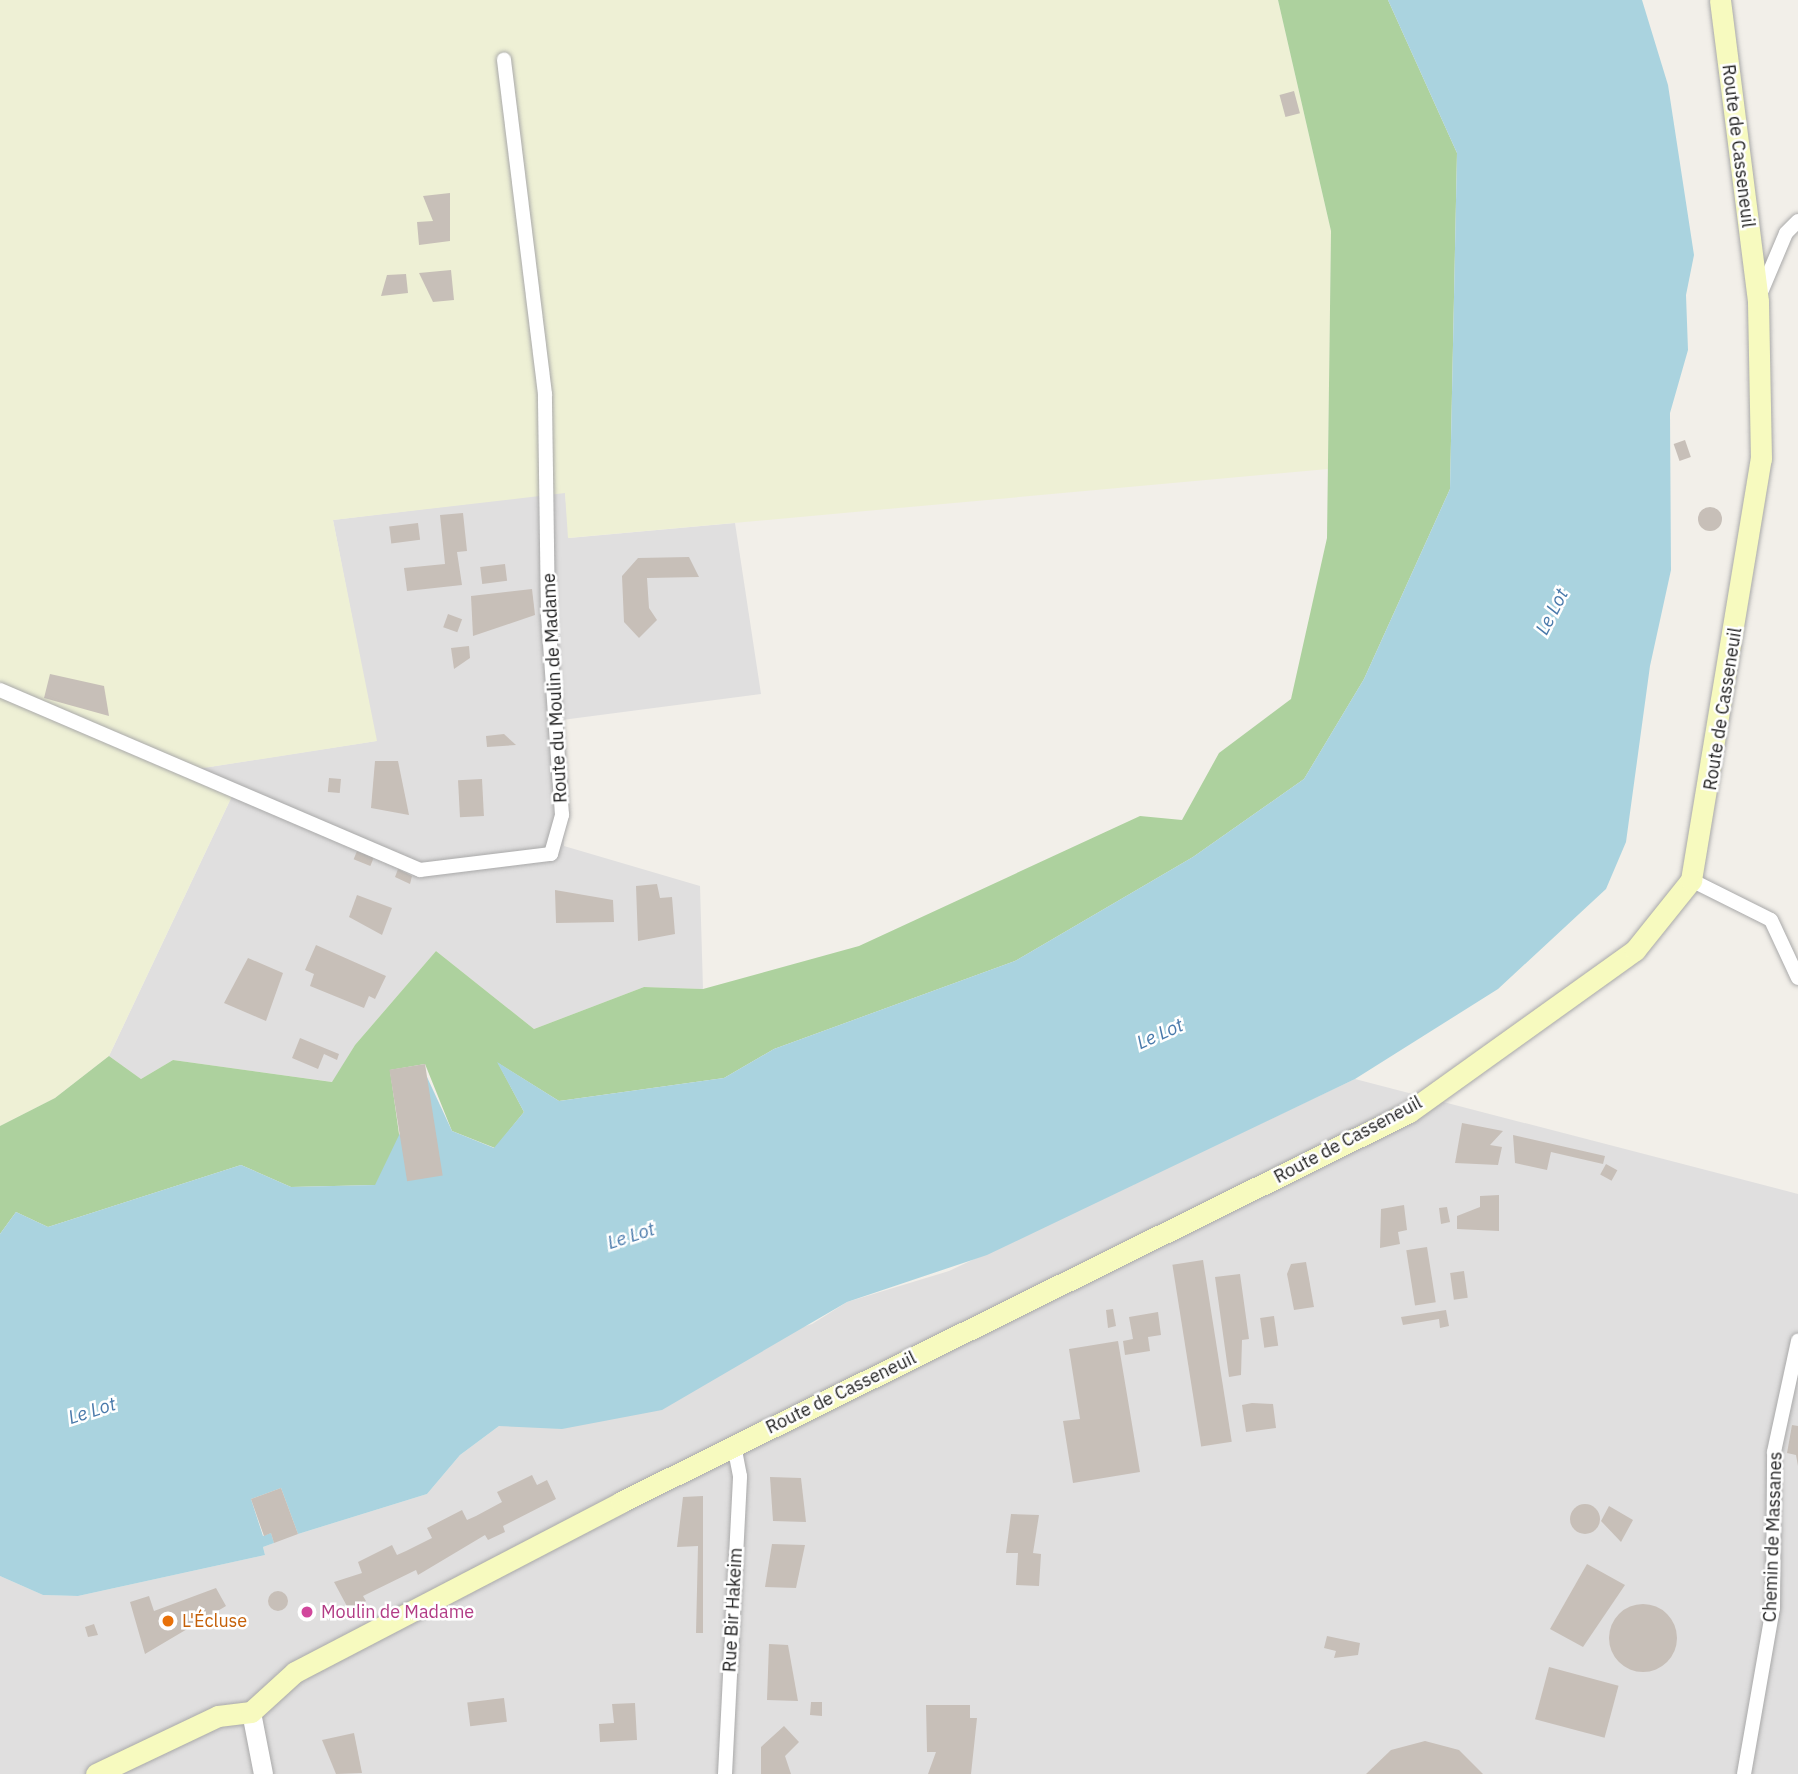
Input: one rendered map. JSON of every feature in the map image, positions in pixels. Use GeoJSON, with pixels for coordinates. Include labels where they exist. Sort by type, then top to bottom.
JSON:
{"type":"FeatureCollection","features":[{"type":"Feature","properties":{"kind":"main road","name":"Route de Casseneuil"},"geometry":{"type":"LineString","coordinates":[[251,1712],[295,1672],[734,1446],[1409,1112],[1635,950],[1691,880],[1761,459],[1758,301],[1720,0]]}},
{"type":"Feature","properties":{"kind":"main road"},"geometry":{"type":"LineString","coordinates":[[96,1774],[218,1716],[251,1712]]}},
{"type":"Feature","properties":{"kind":"street","name":"Route du Moulin de Madame"},"geometry":{"type":"LineString","coordinates":[[0,690],[420,870],[551,854],[562,815],[548,617],[545,394],[504,60]]}},
{"type":"Feature","properties":{"kind":"street"},"geometry":{"type":"LineString","coordinates":[[1758,301],[1786,233],[1798,221]]}},
{"type":"Feature","properties":{"kind":"street"},"geometry":{"type":"LineString","coordinates":[[1691,880],[1771,919],[1798,978]]}},
{"type":"Feature","properties":{"kind":"street","name":"Chemin de Massanes"},"geometry":{"type":"LineString","coordinates":[[1744,1774],[1773,1608],[1774,1452],[1798,1341]]}},
{"type":"Feature","properties":{"kind":"street","name":"Rue Bir Hakeim"},"geometry":{"type":"LineString","coordinates":[[725,1774],[740,1476],[734,1446]]}},
{"type":"Feature","properties":{"kind":"street"},"geometry":{"type":"LineString","coordinates":[[251,1712],[263,1774]]}},
{"type":"Feature","properties":{"kind":"shaded area"},"geometry":{"type":"Polygon","coordinates":[[[565,492],[569,538],[735,523],[761,694],[562,720],[564,846],[700,886],[703,989],[644,987],[534,1029],[436,951],[355,1045],[333,1082],[173,1060],[141,1079],[109,1056],[233,794],[196,769],[376,741],[333,520],[565,492]]]}},
{"type":"Feature","properties":{"kind":"shaded area"},"geometry":{"type":"Polygon","coordinates":[[[1355,1079],[1798,1194],[1798,1774],[0,1774],[0,1576],[43,1595],[78,1596],[265,1555],[263,1547],[274,1543],[264,1536],[251,1499],[281,1488],[298,1534],[427,1494],[460,1455],[499,1426],[812,1324],[847,1302],[949,1271],[1355,1079]]]}},
{"type":"Feature","properties":{"kind":"green space"},"geometry":{"type":"Polygon","coordinates":[[[0,0],[1278,0],[1331,231],[1328,469],[568,538],[565,493],[333,520],[377,741],[197,769],[233,794],[109,1056],[55,1098],[0,1126],[0,0]]]}},
{"type":"Feature","properties":{"kind":"green space"},"geometry":{"type":"Polygon","coordinates":[[[1278,0],[1388,0],[1457,153],[1450,489],[1364,679],[1304,779],[1193,857],[1015,961],[774,1049],[724,1078],[559,1101],[498,1063],[524,1112],[495,1148],[452,1131],[425,1064],[390,1070],[400,1141],[376,1185],[291,1187],[241,1165],[48,1227],[16,1212],[0,1234],[0,1126],[55,1098],[109,1056],[141,1079],[173,1060],[332,1082],[355,1045],[436,951],[534,1029],[644,987],[703,989],[859,946],[1140,816],[1182,820],[1219,753],[1291,699],[1327,538],[1331,231],[1278,0]]]}},
{"type":"Feature","properties":{"kind":"water","name":"Le Lot"},"geometry":{"type":"Polygon","coordinates":[[[1388,0],[1642,0],[1668,85],[1694,255],[1686,295],[1688,350],[1670,413],[1671,570],[1650,666],[1626,842],[1606,889],[1498,989],[1355,1079],[987,1255],[847,1302],[662,1410],[562,1429],[499,1426],[460,1455],[427,1494],[298,1534],[281,1488],[251,1499],[263,1536],[271,1533],[274,1543],[263,1547],[265,1555],[78,1596],[43,1595],[0,1576],[0,1234],[16,1212],[48,1227],[241,1165],[291,1187],[375,1185],[427,1077],[452,1131],[494,1148],[524,1112],[497,1062],[559,1101],[724,1078],[774,1049],[1015,961],[1193,857],[1304,779],[1364,679],[1450,489],[1457,153],[1388,0]]]}},
{"type":"Feature","properties":{"kind":"building"},"geometry":{"type":"Polygon","coordinates":[[[1294,91],[1300,113],[1285,117],[1280,95],[1294,91]]]}},
{"type":"Feature","properties":{"kind":"building"},"geometry":{"type":"Polygon","coordinates":[[[450,193],[450,241],[419,245],[417,222],[433,221],[423,196],[450,193]]]}},
{"type":"Feature","properties":{"kind":"building"},"geometry":{"type":"Polygon","coordinates":[[[451,270],[454,300],[433,302],[419,273],[451,270]]]}},
{"type":"Feature","properties":{"kind":"building"},"geometry":{"type":"Polygon","coordinates":[[[406,274],[408,293],[381,296],[387,275],[406,274]]]}},
{"type":"Feature","properties":{"kind":"building"},"geometry":{"type":"Polygon","coordinates":[[[1685,440],[1691,457],[1680,461],[1674,444],[1685,440]]]}},
{"type":"Feature","properties":{"kind":"building"},"geometry":{"type":"Polygon","coordinates":[[[1710,507],[1719,510],[1722,519],[1719,528],[1710,531],[1701,528],[1698,519],[1701,510],[1710,507]]]}},
{"type":"Feature","properties":{"kind":"building"},"geometry":{"type":"Polygon","coordinates":[[[463,513],[467,551],[457,552],[462,585],[407,591],[404,568],[445,564],[440,515],[463,513]]]}},
{"type":"Feature","properties":{"kind":"building"},"geometry":{"type":"Polygon","coordinates":[[[418,523],[420,540],[391,543],[389,527],[418,523]]]}},
{"type":"Feature","properties":{"kind":"building"},"geometry":{"type":"Polygon","coordinates":[[[689,557],[699,577],[647,578],[649,608],[657,620],[639,638],[624,622],[622,576],[638,558],[689,557]]]}},
{"type":"Feature","properties":{"kind":"building"},"geometry":{"type":"Polygon","coordinates":[[[505,564],[507,581],[482,584],[480,567],[505,564]]]}},
{"type":"Feature","properties":{"kind":"building"},"geometry":{"type":"Polygon","coordinates":[[[532,589],[535,615],[473,636],[471,596],[532,589]]]}},
{"type":"Feature","properties":{"kind":"building"},"geometry":{"type":"Polygon","coordinates":[[[448,614],[462,619],[457,632],[443,627],[448,614]]]}},
{"type":"Feature","properties":{"kind":"building"},"geometry":{"type":"Polygon","coordinates":[[[469,646],[470,658],[454,669],[451,648],[469,646]]]}},
{"type":"Feature","properties":{"kind":"building"},"geometry":{"type":"Polygon","coordinates":[[[50,674],[104,686],[109,716],[44,698],[50,674]]]}},
{"type":"Feature","properties":{"kind":"building"},"geometry":{"type":"Polygon","coordinates":[[[504,734],[516,745],[487,747],[486,736],[504,734]]]}},
{"type":"Feature","properties":{"kind":"building"},"geometry":{"type":"Polygon","coordinates":[[[375,761],[398,761],[409,815],[371,808],[375,761]]]}},
{"type":"Feature","properties":{"kind":"building"},"geometry":{"type":"Polygon","coordinates":[[[329,778],[341,779],[340,793],[328,792],[329,778]]]}},
{"type":"Feature","properties":{"kind":"building"},"geometry":{"type":"Polygon","coordinates":[[[482,779],[484,816],[460,817],[458,780],[482,779]]]}},
{"type":"Feature","properties":{"kind":"building"},"geometry":{"type":"Polygon","coordinates":[[[357,851],[374,858],[370,866],[354,859],[357,851]]]}},
{"type":"Feature","properties":{"kind":"building"},"geometry":{"type":"Polygon","coordinates":[[[398,869],[412,876],[410,884],[395,877],[398,869]]]}},
{"type":"Feature","properties":{"kind":"building"},"geometry":{"type":"Polygon","coordinates":[[[657,884],[660,898],[672,897],[675,934],[638,941],[636,886],[657,884]]]}},
{"type":"Feature","properties":{"kind":"building"},"geometry":{"type":"Polygon","coordinates":[[[555,890],[613,900],[614,922],[556,923],[555,890]]]}},
{"type":"Feature","properties":{"kind":"building"},"geometry":{"type":"Polygon","coordinates":[[[357,895],[392,908],[382,935],[349,917],[357,895]]]}},
{"type":"Feature","properties":{"kind":"building"},"geometry":{"type":"Polygon","coordinates":[[[316,945],[386,976],[375,999],[369,996],[364,1008],[310,986],[314,974],[305,970],[316,945]]]}},
{"type":"Feature","properties":{"kind":"building"},"geometry":{"type":"Polygon","coordinates":[[[248,958],[283,973],[266,1021],[224,1003],[248,958]]]}},
{"type":"Feature","properties":{"kind":"building"},"geometry":{"type":"Polygon","coordinates":[[[300,1038],[339,1054],[337,1060],[324,1054],[318,1069],[292,1058],[300,1038]]]}},
{"type":"Feature","properties":{"kind":"building"},"geometry":{"type":"Polygon","coordinates":[[[425,1064],[443,1176],[407,1181],[389,1070],[425,1064]]]}},
{"type":"Feature","properties":{"kind":"building"},"geometry":{"type":"Polygon","coordinates":[[[1462,1123],[1503,1131],[1490,1145],[1502,1147],[1498,1165],[1455,1163],[1462,1123]]]}},
{"type":"Feature","properties":{"kind":"building"},"geometry":{"type":"Polygon","coordinates":[[[1513,1135],[1605,1156],[1603,1164],[1551,1152],[1547,1170],[1515,1163],[1513,1135]]]}},
{"type":"Feature","properties":{"kind":"building"},"geometry":{"type":"Polygon","coordinates":[[[1606,1164],[1617,1170],[1612,1181],[1600,1174],[1606,1164]]]}},
{"type":"Feature","properties":{"kind":"building"},"geometry":{"type":"Polygon","coordinates":[[[1499,1195],[1499,1231],[1457,1229],[1457,1216],[1480,1207],[1480,1196],[1499,1195]]]}},
{"type":"Feature","properties":{"kind":"building"},"geometry":{"type":"Polygon","coordinates":[[[1404,1205],[1407,1230],[1398,1232],[1400,1244],[1380,1248],[1381,1209],[1404,1205]]]}},
{"type":"Feature","properties":{"kind":"building"},"geometry":{"type":"Polygon","coordinates":[[[1447,1207],[1450,1222],[1441,1224],[1439,1208],[1447,1207]]]}},
{"type":"Feature","properties":{"kind":"building"},"geometry":{"type":"Polygon","coordinates":[[[1427,1247],[1436,1302],[1415,1306],[1406,1250],[1427,1247]]]}},
{"type":"Feature","properties":{"kind":"building"},"geometry":{"type":"Polygon","coordinates":[[[1203,1260],[1232,1442],[1201,1447],[1172,1265],[1203,1260]]]}},
{"type":"Feature","properties":{"kind":"building"},"geometry":{"type":"Polygon","coordinates":[[[1306,1262],[1314,1307],[1294,1310],[1287,1274],[1291,1264],[1306,1262]]]}},
{"type":"Feature","properties":{"kind":"building"},"geometry":{"type":"Polygon","coordinates":[[[1464,1271],[1468,1298],[1454,1300],[1450,1273],[1464,1271]]]}},
{"type":"Feature","properties":{"kind":"building"},"geometry":{"type":"Polygon","coordinates":[[[1240,1274],[1249,1339],[1242,1340],[1241,1375],[1229,1377],[1215,1277],[1240,1274]]]}},
{"type":"Feature","properties":{"kind":"building"},"geometry":{"type":"Polygon","coordinates":[[[1113,1309],[1116,1326],[1108,1328],[1106,1310],[1113,1309]]]}},
{"type":"Feature","properties":{"kind":"building"},"geometry":{"type":"Polygon","coordinates":[[[1446,1310],[1449,1326],[1440,1328],[1439,1319],[1403,1325],[1401,1317],[1446,1310]]]}},
{"type":"Feature","properties":{"kind":"building"},"geometry":{"type":"Polygon","coordinates":[[[1158,1312],[1161,1335],[1148,1337],[1150,1351],[1125,1355],[1123,1341],[1133,1339],[1129,1317],[1158,1312]]]}},
{"type":"Feature","properties":{"kind":"building"},"geometry":{"type":"Polygon","coordinates":[[[1274,1316],[1278,1346],[1264,1348],[1260,1318],[1274,1316]]]}},
{"type":"Feature","properties":{"kind":"building"},"geometry":{"type":"Polygon","coordinates":[[[1118,1341],[1140,1472],[1073,1483],[1063,1421],[1080,1419],[1069,1349],[1118,1341]]]}},
{"type":"Feature","properties":{"kind":"building"},"geometry":{"type":"Polygon","coordinates":[[[1273,1404],[1276,1428],[1246,1432],[1242,1405],[1273,1404]]]}},
{"type":"Feature","properties":{"kind":"building"},"geometry":{"type":"Polygon","coordinates":[[[1792,1425],[1798,1426],[1798,1466],[1796,1455],[1787,1453],[1792,1425]]]}},
{"type":"Feature","properties":{"kind":"building"},"geometry":{"type":"Polygon","coordinates":[[[532,1475],[537,1485],[547,1480],[556,1499],[503,1526],[505,1532],[488,1540],[485,1535],[418,1575],[416,1570],[363,1596],[366,1601],[349,1610],[334,1582],[362,1573],[358,1562],[392,1545],[397,1555],[432,1538],[427,1528],[462,1510],[467,1520],[476,1516],[502,1502],[497,1492],[532,1475]]]}},
{"type":"Feature","properties":{"kind":"building"},"geometry":{"type":"Polygon","coordinates":[[[770,1477],[801,1478],[806,1522],[773,1521],[770,1477]]]}},
{"type":"Feature","properties":{"kind":"building"},"geometry":{"type":"Polygon","coordinates":[[[281,1488],[298,1534],[274,1543],[271,1533],[264,1536],[251,1499],[281,1488]]]}},
{"type":"Feature","properties":{"kind":"building"},"geometry":{"type":"Polygon","coordinates":[[[703,1496],[703,1633],[696,1633],[698,1546],[677,1547],[683,1497],[703,1496]]]}},
{"type":"Feature","properties":{"kind":"building"},"geometry":{"type":"Polygon","coordinates":[[[1585,1504],[1596,1508],[1600,1519],[1596,1530],[1585,1534],[1574,1530],[1570,1519],[1574,1508],[1585,1504]]]}},
{"type":"Feature","properties":{"kind":"building"},"geometry":{"type":"Polygon","coordinates":[[[1609,1506],[1633,1520],[1621,1542],[1601,1521],[1609,1506]]]}},
{"type":"Feature","properties":{"kind":"building"},"geometry":{"type":"Polygon","coordinates":[[[1011,1514],[1039,1515],[1033,1553],[1041,1554],[1039,1586],[1016,1585],[1018,1553],[1006,1553],[1011,1514]]]}},
{"type":"Feature","properties":{"kind":"building"},"geometry":{"type":"Polygon","coordinates":[[[772,1544],[805,1545],[796,1588],[765,1587],[772,1544]]]}},
{"type":"Feature","properties":{"kind":"building"},"geometry":{"type":"Polygon","coordinates":[[[1587,1564],[1625,1585],[1583,1647],[1550,1629],[1587,1564]]]}},
{"type":"Feature","properties":{"kind":"building"},"geometry":{"type":"Polygon","coordinates":[[[216,1588],[226,1606],[145,1654],[130,1602],[149,1596],[154,1611],[216,1588]]]}},
{"type":"Feature","properties":{"kind":"building"},"geometry":{"type":"Polygon","coordinates":[[[278,1591],[285,1594],[288,1601],[285,1608],[278,1611],[271,1608],[268,1601],[271,1594],[278,1591]]]}},
{"type":"Feature","properties":{"kind":"building"},"geometry":{"type":"Polygon","coordinates":[[[1643,1604],[1656,1607],[1667,1614],[1674,1625],[1677,1638],[1674,1651],[1667,1662],[1656,1669],[1643,1672],[1630,1669],[1619,1662],[1612,1651],[1609,1638],[1612,1625],[1619,1614],[1630,1607],[1643,1604]]]}},
{"type":"Feature","properties":{"kind":"building"},"geometry":{"type":"Polygon","coordinates":[[[94,1624],[98,1635],[88,1637],[85,1627],[94,1624]]]}},
{"type":"Feature","properties":{"kind":"building"},"geometry":{"type":"Polygon","coordinates":[[[1327,1636],[1360,1643],[1358,1655],[1334,1658],[1336,1651],[1324,1648],[1327,1636]]]}},
{"type":"Feature","properties":{"kind":"building"},"geometry":{"type":"Polygon","coordinates":[[[769,1644],[788,1645],[798,1701],[767,1700],[769,1644]]]}},
{"type":"Feature","properties":{"kind":"building"},"geometry":{"type":"Polygon","coordinates":[[[1549,1667],[1619,1686],[1605,1738],[1535,1719],[1549,1667]]]}},
{"type":"Feature","properties":{"kind":"building"},"geometry":{"type":"Polygon","coordinates":[[[504,1698],[507,1722],[470,1726],[467,1703],[504,1698]]]}},
{"type":"Feature","properties":{"kind":"building"},"geometry":{"type":"Polygon","coordinates":[[[811,1702],[822,1702],[822,1716],[810,1715],[811,1702]]]}},
{"type":"Feature","properties":{"kind":"building"},"geometry":{"type":"Polygon","coordinates":[[[635,1703],[637,1740],[600,1742],[599,1724],[614,1723],[612,1704],[635,1703]]]}},
{"type":"Feature","properties":{"kind":"building"},"geometry":{"type":"Polygon","coordinates":[[[926,1705],[970,1705],[970,1718],[977,1718],[971,1774],[928,1774],[936,1752],[927,1752],[926,1705]]]}},
{"type":"Feature","properties":{"kind":"building"},"geometry":{"type":"Polygon","coordinates":[[[784,1726],[799,1742],[785,1756],[791,1774],[761,1774],[761,1747],[784,1726]]]}},
{"type":"Feature","properties":{"kind":"building"},"geometry":{"type":"Polygon","coordinates":[[[354,1733],[362,1773],[336,1774],[322,1740],[354,1733]]]}},
{"type":"Feature","properties":{"kind":"building"},"geometry":{"type":"Polygon","coordinates":[[[1425,1741],[1459,1750],[1483,1774],[1366,1774],[1391,1750],[1425,1741]]]}},
{"type":"Feature","properties":{"kind":"place","name":"Moulin de Madame"},"geometry":{"type":"Point","coordinates":[307,1612]}},
{"type":"Feature","properties":{"kind":"place","name":"L'Écluse"},"geometry":{"type":"Point","coordinates":[168,1621]}}]}
